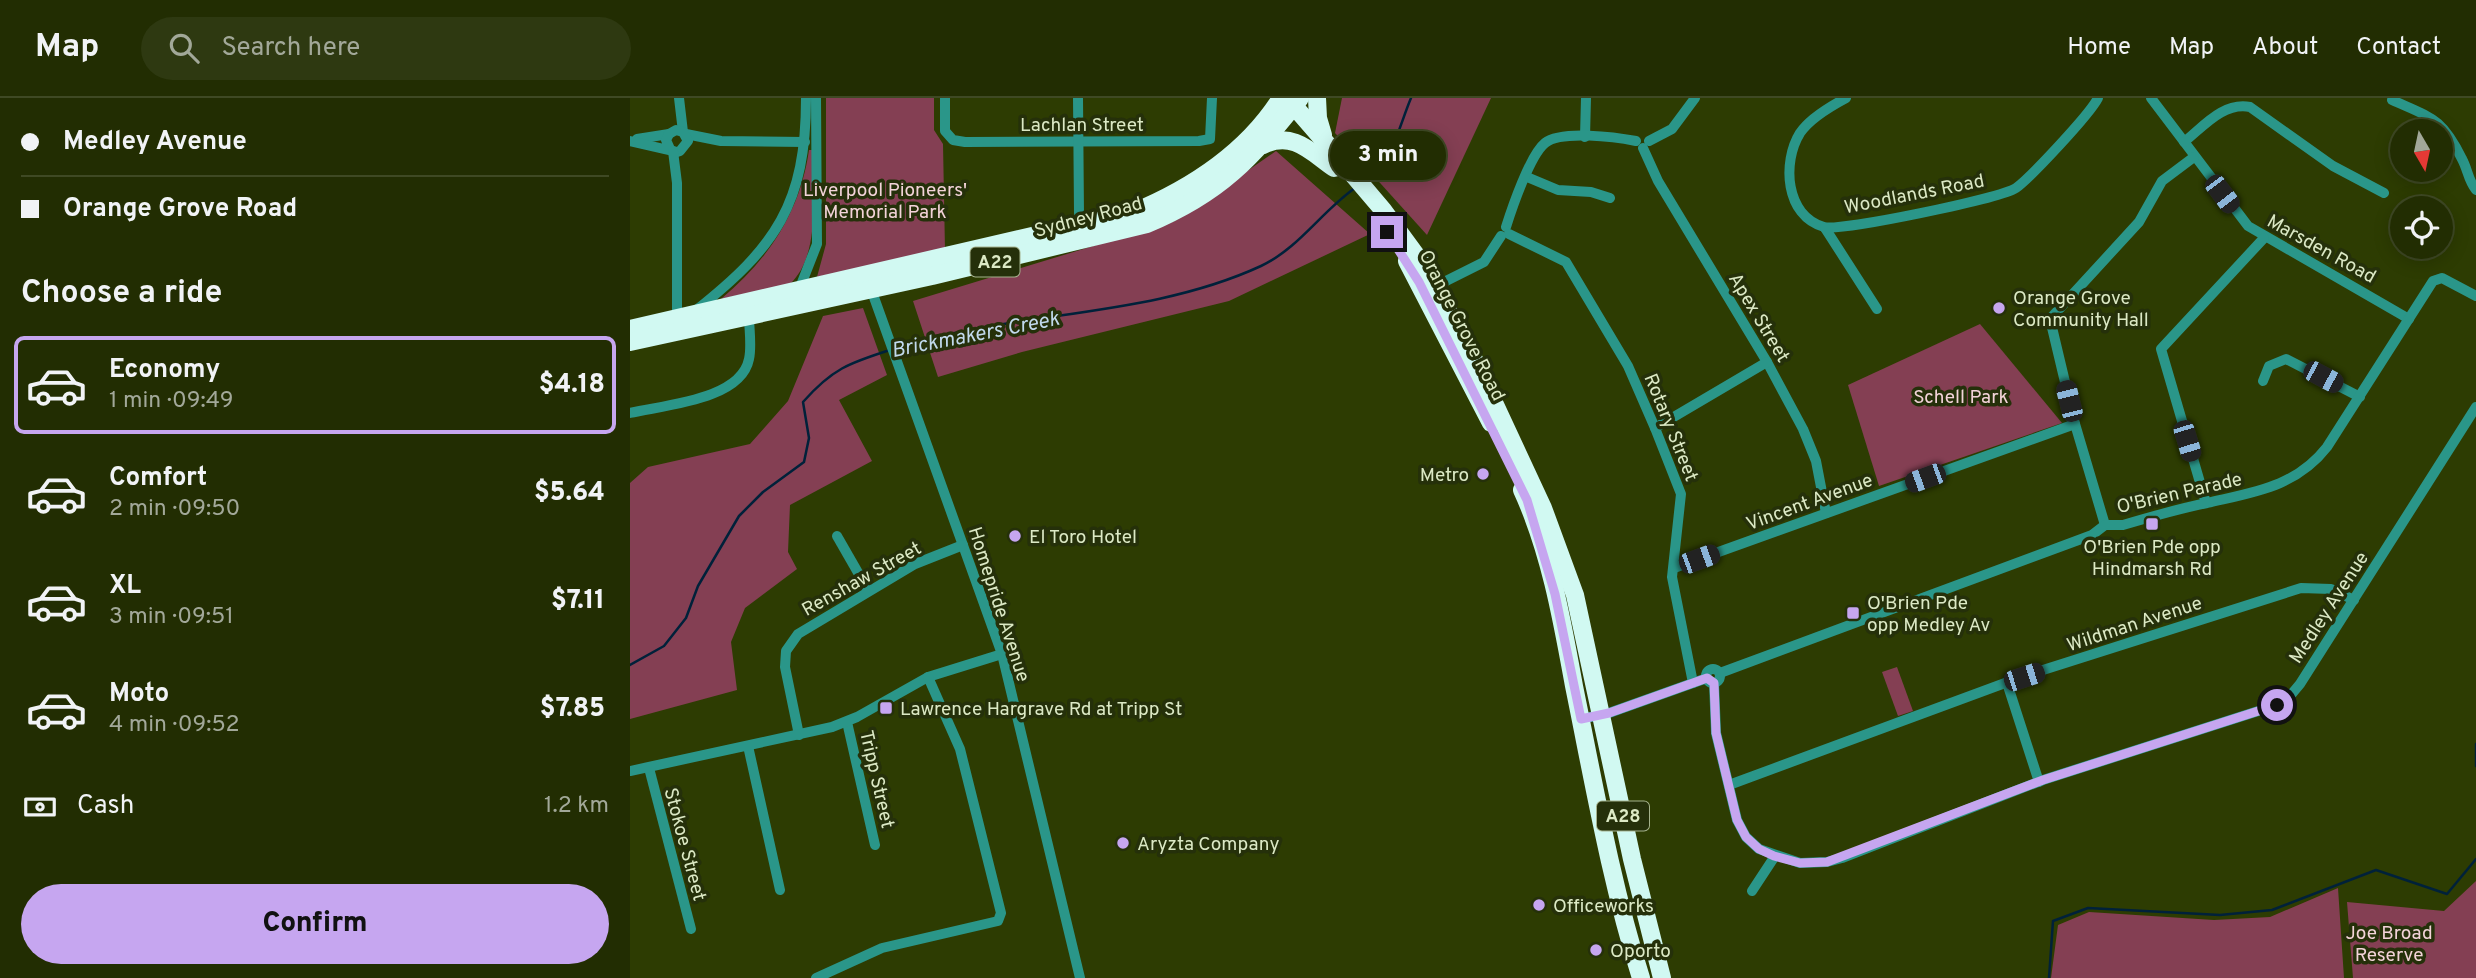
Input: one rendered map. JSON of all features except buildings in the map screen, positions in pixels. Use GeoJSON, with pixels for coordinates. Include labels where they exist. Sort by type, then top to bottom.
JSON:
{"type":"FeatureCollection","features":[{"type":"Feature","properties":{"kind":"highway","name":"A28"},"geometry":{"type":"LineString","coordinates":[[1317,98],[1318,118],[1327,144]]}},
{"type":"Feature","properties":{"kind":"highway","name":"Sydney Road"},"geometry":{"type":"LineString","coordinates":[[798,291],[869,283],[1147,224],[1201,198],[1263,146],[1288,104]]}},
{"type":"Feature","properties":{"kind":"highway","name":"Sydney Road"},"geometry":{"type":"LineString","coordinates":[[771,311],[1114,219],[1150,206],[1226,159],[1288,104]]}},
{"type":"Feature","properties":{"kind":"highway","name":"Orange Grove Road"},"geometry":{"type":"LineString","coordinates":[[1288,104],[1327,144],[1364,195],[1407,241],[1436,286],[1471,353],[1559,545],[1575,595],[1650,939],[1662,978]]}},
{"type":"Feature","properties":{"kind":"highway","name":"Orange Grove Road"},"geometry":{"type":"LineString","coordinates":[[1288,104],[1334,168],[1351,179]]}},
{"type":"Feature","properties":{"kind":"highway"},"geometry":{"type":"LineString","coordinates":[[1263,146],[1276,139],[1289,140],[1334,168]]}},
{"type":"Feature","properties":{"kind":"highway","name":"Orange Grove Road"},"geometry":{"type":"LineString","coordinates":[[1364,195],[1419,282],[1527,500],[1555,594],[1611,867],[1641,978]]}},
{"type":"Feature","properties":{"kind":"highway","name":"A22"},"geometry":{"type":"LineString","coordinates":[[630,329],[798,291]]}},
{"type":"Feature","properties":{"kind":"highway","name":"A22"},"geometry":{"type":"LineString","coordinates":[[630,342],[771,311]]}},
{"type":"Feature","properties":{"kind":"street"},"geometry":{"type":"LineString","coordinates":[[678,98],[677,183],[683,317]]}},
{"type":"Feature","properties":{"kind":"street"},"geometry":{"type":"LineString","coordinates":[[683,317],[734,280],[767,244],[793,195],[804,142],[806,98]]}},
{"type":"Feature","properties":{"kind":"street"},"geometry":{"type":"LineString","coordinates":[[771,311],[798,291],[817,244],[816,98]]}},
{"type":"Feature","properties":{"kind":"street","name":"Lachlan Street"},"geometry":{"type":"LineString","coordinates":[[944,98],[945,131],[953,140],[1078,141],[1210,139],[1212,98]]}},
{"type":"Feature","properties":{"kind":"street"},"geometry":{"type":"LineString","coordinates":[[1078,98],[1079,212]]}},
{"type":"Feature","properties":{"kind":"street"},"geometry":{"type":"LineString","coordinates":[[1585,137],[1586,98]]}},
{"type":"Feature","properties":{"kind":"street"},"geometry":{"type":"LineString","coordinates":[[1436,286],[1484,262],[1506,233],[1527,177],[1546,142],[1566,136],[1643,143],[1672,130],[1695,98]]}},
{"type":"Feature","properties":{"kind":"street","name":"Woodlands Road"},"geometry":{"type":"LineString","coordinates":[[1846,98],[1811,121],[1800,134],[1787,177],[1793,199],[1809,219],[1825,228],[1878,221],[2015,188],[2098,98]]}},
{"type":"Feature","properties":{"kind":"street","name":"Marsden Road"},"geometry":{"type":"LineString","coordinates":[[2151,98],[2243,221],[2264,237],[2344,279],[2409,318]]}},
{"type":"Feature","properties":{"kind":"street"},"geometry":{"type":"LineString","coordinates":[[2392,100],[2441,122],[2454,143],[2469,181],[2476,190]]}},
{"type":"Feature","properties":{"kind":"street"},"geometry":{"type":"LineString","coordinates":[[2184,142],[2224,110],[2238,105],[2250,107],[2333,166],[2384,192]]}},
{"type":"Feature","properties":{"kind":"street"},"geometry":{"type":"LineString","coordinates":[[677,133],[666,140],[678,149]]}},
{"type":"Feature","properties":{"kind":"street"},"geometry":{"type":"LineString","coordinates":[[630,141],[677,133],[721,141],[804,142]]}},
{"type":"Feature","properties":{"kind":"street"},"geometry":{"type":"LineString","coordinates":[[630,141],[678,149],[721,141]]}},
{"type":"Feature","properties":{"kind":"street","name":"Apex Street"},"geometry":{"type":"LineString","coordinates":[[1643,143],[1658,181],[1767,362],[1802,429],[1816,461],[1826,513]]}},
{"type":"Feature","properties":{"kind":"street"},"geometry":{"type":"LineString","coordinates":[[2105,525],[2075,424],[2050,319],[2140,222],[2162,181],[2194,157]]}},
{"type":"Feature","properties":{"kind":"street"},"geometry":{"type":"LineString","coordinates":[[1527,177],[1558,190],[1591,192],[1610,198]]}},
{"type":"Feature","properties":{"kind":"street"},"geometry":{"type":"LineString","coordinates":[[1825,228],[1877,309]]}},
{"type":"Feature","properties":{"kind":"street","name":"Rotary Street"},"geometry":{"type":"LineString","coordinates":[[1506,233],[1566,262],[1628,366],[1655,428],[1681,494],[1672,576],[1693,683]]}},
{"type":"Feature","properties":{"kind":"street"},"geometry":{"type":"LineString","coordinates":[[2206,503],[2161,349],[2264,237]]}},
{"type":"Feature","properties":{"kind":"street","name":"O'Brien Parade"},"geometry":{"type":"LineString","coordinates":[[1581,719],[1602,715],[1713,678],[1941,589],[2092,535],[2105,525],[2123,525],[2273,487],[2299,474],[2328,447],[2433,281],[2442,278],[2476,296]]}},
{"type":"Feature","properties":{"kind":"street","name":"Homepride Avenue"},"geometry":{"type":"LineString","coordinates":[[869,283],[1002,654],[1080,978]]}},
{"type":"Feature","properties":{"kind":"street"},"geometry":{"type":"LineString","coordinates":[[630,413],[719,393],[733,384],[745,372],[749,360],[749,315]]}},
{"type":"Feature","properties":{"kind":"street"},"geometry":{"type":"LineString","coordinates":[[2263,381],[2269,366],[2286,359],[2360,397]]}},
{"type":"Feature","properties":{"kind":"street"},"geometry":{"type":"LineString","coordinates":[[1655,428],[1767,362]]}},
{"type":"Feature","properties":{"kind":"street","name":"Medley Avenue"},"geometry":{"type":"LineString","coordinates":[[1713,678],[1716,733],[1737,820],[1746,837],[1759,849],[1800,863],[1827,862],[2039,782],[2277,705],[2290,696],[2300,684],[2476,407]]}},
{"type":"Feature","properties":{"kind":"street","name":"Vincent Avenue"},"geometry":{"type":"LineString","coordinates":[[1674,568],[2075,424]]}},
{"type":"Feature","properties":{"kind":"street"},"geometry":{"type":"LineString","coordinates":[[837,536],[868,590]]}},
{"type":"Feature","properties":{"kind":"street","name":"Renshaw Street"},"geometry":{"type":"LineString","coordinates":[[799,735],[785,667],[786,651],[798,634],[915,564],[963,545]]}},
{"type":"Feature","properties":{"kind":"street","name":"Wildman Avenue"},"geometry":{"type":"LineString","coordinates":[[1729,785],[2007,683],[2301,588],[2332,589],[2354,600]]}},
{"type":"Feature","properties":{"kind":"street"},"geometry":{"type":"LineString","coordinates":[[630,771],[799,735],[847,722],[928,677],[1002,654]]}},
{"type":"Feature","properties":{"kind":"street"},"geometry":{"type":"LineString","coordinates":[[816,978],[882,948],[998,921],[1001,913],[960,749],[928,677]]}},
{"type":"Feature","properties":{"kind":"street"},"geometry":{"type":"LineString","coordinates":[[2007,683],[2039,782]]}},
{"type":"Feature","properties":{"kind":"street","name":"Tripp Street"},"geometry":{"type":"LineString","coordinates":[[847,722],[875,845]]}},
{"type":"Feature","properties":{"kind":"street"},"geometry":{"type":"LineString","coordinates":[[748,746],[780,890]]}},
{"type":"Feature","properties":{"kind":"street","name":"Stokoe Street"},"geometry":{"type":"LineString","coordinates":[[649,768],[691,929]]}},
{"type":"Feature","properties":{"kind":"street"},"geometry":{"type":"LineString","coordinates":[[1752,891],[1774,856]]}},
{"type":"Feature","properties":{"kind":"green space","name":"Liverpool Pioneers' Memorial Park"},"geometry":{"type":"Polygon","coordinates":[[[826,98],[934,98],[934,130],[943,144],[945,250],[817,277],[826,244],[826,98]]]}},
{"type":"Feature","properties":{"kind":"green space"},"geometry":{"type":"Polygon","coordinates":[[[1342,98],[1491,98],[1427,235],[1335,133],[1342,98]]]}},
{"type":"Feature","properties":{"kind":"green space"},"geometry":{"type":"Polygon","coordinates":[[[809,150],[812,150],[813,221],[807,256],[800,271],[790,284],[721,299],[754,268],[780,233],[798,194],[809,150]]]}},
{"type":"Feature","properties":{"kind":"green space"},"geometry":{"type":"Polygon","coordinates":[[[1276,151],[1370,234],[1229,301],[1022,352],[938,377],[913,301],[1175,221],[1276,151]]]}},
{"type":"Feature","properties":{"kind":"green space"},"geometry":{"type":"Polygon","coordinates":[[[863,308],[887,375],[839,400],[872,461],[790,505],[788,552],[797,569],[745,608],[731,642],[737,690],[630,719],[630,483],[648,467],[750,444],[788,401],[823,316],[863,308]]]}},
{"type":"Feature","properties":{"kind":"green space","name":"Schell Park"},"geometry":{"type":"Polygon","coordinates":[[[1980,324],[2062,423],[1879,486],[1848,385],[1980,324]]]}},
{"type":"Feature","properties":{"kind":"green space"},"geometry":{"type":"Polygon","coordinates":[[[1897,667],[1913,711],[1898,716],[1882,672],[1897,667]]]}},
{"type":"Feature","properties":{"kind":"green space","name":"Joe Broad Reserve"},"geometry":{"type":"Polygon","coordinates":[[[2476,881],[2476,978],[2353,978],[2347,902],[2444,911],[2476,881]]]}},
{"type":"Feature","properties":{"kind":"green space"},"geometry":{"type":"Polygon","coordinates":[[[2338,888],[2344,978],[2051,978],[2058,925],[2089,912],[2214,920],[2270,917],[2338,888]]]}},
{"type":"Feature","properties":{"kind":"waterway","name":"Brickmakers Creek"},"geometry":{"type":"LineString","coordinates":[[1366,180],[1389,153],[1411,98]]}},
{"type":"Feature","properties":{"kind":"waterway","name":"Brickmakers Creek"},"geometry":{"type":"LineString","coordinates":[[897,348],[987,327],[1172,296],[1217,283],[1261,266],[1287,250],[1355,188]]}},
{"type":"Feature","properties":{"kind":"waterway","name":"Brickmakers Creek"},"geometry":{"type":"LineString","coordinates":[[630,665],[664,646],[686,618],[698,586],[739,516],[763,492],[804,462],[809,438],[803,402],[842,368],[890,350]]}},
{"type":"Feature","properties":{"kind":"waterway"},"geometry":{"type":"LineString","coordinates":[[2476,744],[2476,766]]}},
{"type":"Feature","properties":{"kind":"waterway"},"geometry":{"type":"LineString","coordinates":[[2049,978],[2053,921],[2088,908],[2220,915],[2272,910],[2376,870],[2447,894],[2476,859]]}},
{"type":"Feature","properties":{"kind":"place","name":"Orange Grove Community Hall"},"geometry":{"type":"Point","coordinates":[1999,308]}},
{"type":"Feature","properties":{"kind":"place","name":"Metro"},"geometry":{"type":"Point","coordinates":[1483,474]}},
{"type":"Feature","properties":{"kind":"place","name":"O'Brien Pde opp Hindmarsh Rd"},"geometry":{"type":"Point","coordinates":[2152,524]}},
{"type":"Feature","properties":{"kind":"place","name":"El Toro Hotel"},"geometry":{"type":"Point","coordinates":[1015,536]}},
{"type":"Feature","properties":{"kind":"place","name":"O'Brien Pde opp Medley Av"},"geometry":{"type":"Point","coordinates":[1853,613]}},
{"type":"Feature","properties":{"kind":"place","name":"Lawrence Hargrave Rd at Tripp St"},"geometry":{"type":"Point","coordinates":[886,708]}},
{"type":"Feature","properties":{"kind":"place","name":"Aryzta Company"},"geometry":{"type":"Point","coordinates":[1123,843]}},
{"type":"Feature","properties":{"kind":"place","name":"Officeworks"},"geometry":{"type":"Point","coordinates":[1539,905]}},
{"type":"Feature","properties":{"kind":"place","name":"Oporto"},"geometry":{"type":"Point","coordinates":[1596,950]}},
{"type":"Feature","properties":{"kind":"route"},"geometry":{"type":"LineString","coordinates":[[1387,232],[1419,282],[1527,500],[1555,594],[1581,719],[1609,713],[1707,678],[1714,683],[1716,733],[1737,820],[1746,837],[1759,849],[1800,863],[1817,864],[1842,858],[2043,780],[2277,705]]}}]}
